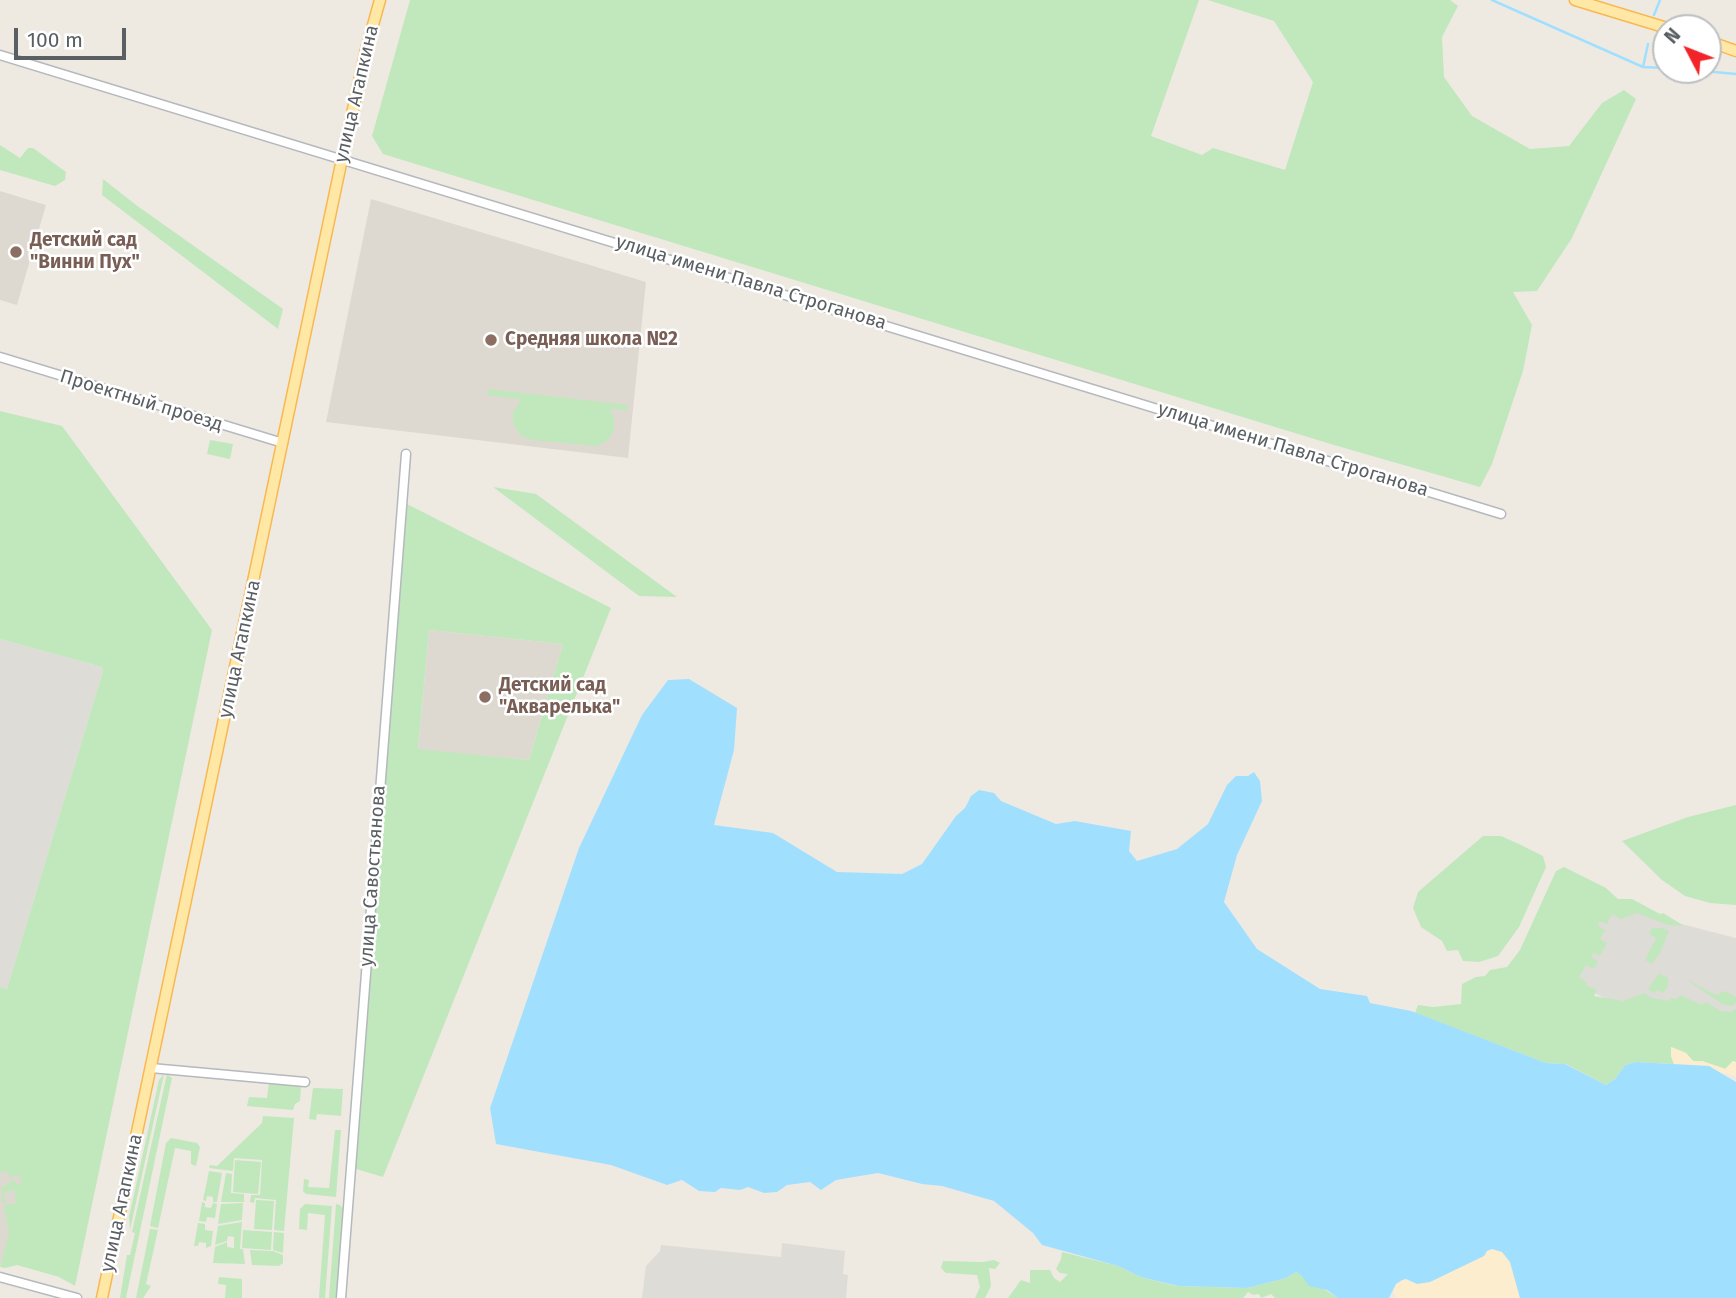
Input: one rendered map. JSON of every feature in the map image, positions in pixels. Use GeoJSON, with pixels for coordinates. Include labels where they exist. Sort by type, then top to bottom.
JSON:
{"type":"FeatureCollection","features":[{"type":"Feature","properties":{"kind":"main road","name":"улица Агапкина"},"geometry":{"type":"LineString","coordinates":[[102,1298],[342,159],[380,0]]}},
{"type":"Feature","properties":{"kind":"main road"},"geometry":{"type":"LineString","coordinates":[[1575,0],[1652,23]]}},
{"type":"Feature","properties":{"kind":"street","name":"улица имени Павла Строганова"},"geometry":{"type":"LineString","coordinates":[[0,55],[1501,514]]}},
{"type":"Feature","properties":{"kind":"street","name":"Проектный проезд"},"geometry":{"type":"LineString","coordinates":[[0,358],[283,443]]}},
{"type":"Feature","properties":{"kind":"street","name":"улица Савостьянова"},"geometry":{"type":"LineString","coordinates":[[341,1298],[406,454]]}},
{"type":"Feature","properties":{"kind":"street"},"geometry":{"type":"LineString","coordinates":[[151,1068],[305,1082]]}},
{"type":"Feature","properties":{"kind":"street"},"geometry":{"type":"LineString","coordinates":[[0,1277],[77,1298]]}},
{"type":"Feature","properties":{"kind":"shaded area","name":"Детский сад \"Винни Пух\""},"geometry":{"type":"Polygon","coordinates":[[[0,191],[46,205],[17,305],[0,300],[0,191]]]}},
{"type":"Feature","properties":{"kind":"shaded area","name":"Средняя школа №2"},"geometry":{"type":"Polygon","coordinates":[[[371,199],[646,282],[628,458],[326,422],[371,199]]]}},
{"type":"Feature","properties":{"kind":"shaded area","name":"Детский сад \"Акварелька\""},"geometry":{"type":"Polygon","coordinates":[[[429,630],[563,644],[529,760],[418,750],[429,630]]]}},
{"type":"Feature","properties":{"kind":"shaded area"},"geometry":{"type":"Polygon","coordinates":[[[0,639],[102,667],[103,671],[7,989],[0,987],[0,639]]]}},
{"type":"Feature","properties":{"kind":"shaded area"},"geometry":{"type":"Polygon","coordinates":[[[1607,905],[1736,938],[1736,1015],[1619,1005],[1567,980],[1607,905]]]}},
{"type":"Feature","properties":{"kind":"shaded area"},"geometry":{"type":"Polygon","coordinates":[[[30,1166],[0,1267],[0,1171],[30,1166]]]}},
{"type":"Feature","properties":{"kind":"shaded area"},"geometry":{"type":"Polygon","coordinates":[[[782,1243],[845,1251],[843,1274],[848,1275],[846,1298],[642,1298],[646,1266],[660,1251],[661,1245],[781,1257],[782,1243]]]}},
{"type":"Feature","properties":{"kind":"green space"},"geometry":{"type":"Polygon","coordinates":[[[410,0],[1199,0],[1151,136],[1202,155],[1213,148],[1285,170],[1313,82],[1274,21],[1208,0],[1450,0],[1458,6],[1442,37],[1444,77],[1472,116],[1530,149],[1569,146],[1602,103],[1624,90],[1636,99],[1572,238],[1537,291],[1513,292],[1532,325],[1523,371],[1492,464],[1480,487],[1334,445],[383,154],[372,136],[410,0]]]}},
{"type":"Feature","properties":{"kind":"green space"},"geometry":{"type":"Polygon","coordinates":[[[0,145],[20,158],[28,148],[33,148],[66,172],[65,180],[55,186],[0,170],[0,145]]]}},
{"type":"Feature","properties":{"kind":"green space"},"geometry":{"type":"Polygon","coordinates":[[[103,179],[283,309],[278,329],[102,195],[103,179]]]}},
{"type":"Feature","properties":{"kind":"green space"},"geometry":{"type":"Polygon","coordinates":[[[488,389],[628,405],[627,410],[610,409],[614,418],[614,430],[608,440],[597,446],[532,440],[521,436],[513,424],[513,412],[521,399],[487,395],[488,389]]]}},
{"type":"Feature","properties":{"kind":"green space"},"geometry":{"type":"Polygon","coordinates":[[[0,411],[62,426],[212,630],[75,1286],[59,1277],[17,1265],[0,1267],[9,1233],[4,1205],[16,1203],[14,1190],[4,1192],[6,1202],[3,1203],[1,1188],[15,1180],[16,1185],[21,1184],[20,1175],[9,1177],[8,1171],[0,1172],[0,987],[7,989],[103,671],[102,667],[0,639],[0,411]]]}},
{"type":"Feature","properties":{"kind":"green space"},"geometry":{"type":"Polygon","coordinates":[[[210,440],[233,444],[230,459],[207,454],[210,440]]]}},
{"type":"Feature","properties":{"kind":"green space"},"geometry":{"type":"Polygon","coordinates":[[[493,487],[536,494],[677,597],[639,596],[493,487]]]}},
{"type":"Feature","properties":{"kind":"green space"},"geometry":{"type":"Polygon","coordinates":[[[407,504],[611,608],[383,1177],[353,1168],[407,504]],[[429,630],[418,749],[529,760],[563,644],[429,630]]]}},
{"type":"Feature","properties":{"kind":"green space"},"geometry":{"type":"Polygon","coordinates":[[[1736,805],[1736,905],[1710,903],[1685,896],[1662,880],[1622,841],[1688,817],[1736,805]]]}},
{"type":"Feature","properties":{"kind":"green space"},"geometry":{"type":"Polygon","coordinates":[[[1483,836],[1501,836],[1521,845],[1543,856],[1546,867],[1519,927],[1498,956],[1479,962],[1463,961],[1458,950],[1447,951],[1442,941],[1421,927],[1413,908],[1418,892],[1483,836]]]}},
{"type":"Feature","properties":{"kind":"green space"},"geometry":{"type":"Polygon","coordinates":[[[1564,867],[1606,888],[1618,899],[1632,899],[1684,926],[1668,925],[1637,913],[1621,919],[1612,914],[1607,924],[1600,921],[1598,926],[1605,930],[1600,939],[1607,943],[1600,956],[1593,953],[1591,957],[1598,961],[1594,969],[1586,965],[1579,977],[1587,986],[1597,990],[1594,996],[1623,1001],[1644,993],[1652,998],[1668,1001],[1671,998],[1677,999],[1680,995],[1702,1005],[1706,1002],[1720,1011],[1731,1012],[1736,1009],[1736,1062],[1733,1061],[1726,1069],[1702,1061],[1693,1061],[1686,1053],[1671,1047],[1674,1064],[1637,1062],[1625,1065],[1615,1079],[1606,1085],[1566,1064],[1546,1063],[1415,1013],[1418,1005],[1433,1007],[1461,1004],[1462,984],[1485,976],[1490,970],[1507,967],[1520,950],[1556,871],[1564,867]]]}},
{"type":"Feature","properties":{"kind":"green space"},"geometry":{"type":"Polygon","coordinates":[[[1652,928],[1669,931],[1652,964],[1645,960],[1656,938],[1649,934],[1652,928]]]}},
{"type":"Feature","properties":{"kind":"green space"},"geometry":{"type":"Polygon","coordinates":[[[1659,973],[1668,978],[1668,986],[1663,993],[1657,990],[1654,993],[1648,989],[1659,973]]]}},
{"type":"Feature","properties":{"kind":"green space"},"geometry":{"type":"Polygon","coordinates":[[[1686,979],[1718,996],[1721,991],[1729,993],[1736,997],[1736,1003],[1732,1006],[1722,1004],[1686,979]]]}},
{"type":"Feature","properties":{"kind":"green space"},"geometry":{"type":"Polygon","coordinates":[[[164,1074],[130,1230],[129,1217],[159,1080],[164,1074]]]}},
{"type":"Feature","properties":{"kind":"green space"},"geometry":{"type":"Polygon","coordinates":[[[167,1074],[172,1078],[126,1298],[120,1298],[127,1255],[130,1255],[135,1233],[132,1232],[167,1074]]]}},
{"type":"Feature","properties":{"kind":"green space"},"geometry":{"type":"Polygon","coordinates":[[[269,1082],[301,1086],[300,1101],[295,1104],[293,1110],[247,1106],[249,1097],[267,1098],[269,1082]]]}},
{"type":"Feature","properties":{"kind":"green space"},"geometry":{"type":"Polygon","coordinates":[[[313,1088],[343,1089],[341,1116],[317,1114],[316,1120],[309,1119],[313,1088]]]}},
{"type":"Feature","properties":{"kind":"green space"},"geometry":{"type":"Polygon","coordinates":[[[263,1116],[294,1118],[284,1231],[274,1230],[276,1200],[255,1198],[254,1203],[250,1202],[251,1195],[260,1195],[262,1160],[234,1158],[233,1171],[209,1168],[210,1165],[217,1166],[262,1123],[263,1116]]]}},
{"type":"Feature","properties":{"kind":"green space"},"geometry":{"type":"Polygon","coordinates":[[[335,1130],[341,1130],[336,1197],[306,1194],[303,1191],[304,1179],[309,1180],[308,1187],[329,1188],[335,1130]]]}},
{"type":"Feature","properties":{"kind":"green space"},"geometry":{"type":"Polygon","coordinates":[[[171,1138],[197,1143],[200,1147],[196,1166],[191,1164],[191,1151],[175,1148],[158,1228],[150,1226],[166,1143],[171,1138]]]}},
{"type":"Feature","properties":{"kind":"green space"},"geometry":{"type":"Polygon","coordinates":[[[235,1160],[261,1162],[258,1194],[233,1192],[235,1160]]]}},
{"type":"Feature","properties":{"kind":"green space"},"geometry":{"type":"Polygon","coordinates":[[[209,1171],[222,1173],[217,1202],[213,1202],[213,1197],[207,1196],[206,1201],[203,1200],[209,1171]]]}},
{"type":"Feature","properties":{"kind":"green space"},"geometry":{"type":"Polygon","coordinates":[[[226,1173],[232,1174],[231,1193],[244,1194],[244,1202],[221,1202],[226,1173]]]}},
{"type":"Feature","properties":{"kind":"green space"},"geometry":{"type":"Polygon","coordinates":[[[256,1200],[274,1201],[272,1230],[254,1229],[256,1200]]]}},
{"type":"Feature","properties":{"kind":"green space"},"geometry":{"type":"Polygon","coordinates":[[[202,1202],[205,1207],[211,1208],[213,1203],[217,1204],[215,1218],[207,1217],[206,1222],[199,1221],[202,1202]]]}},
{"type":"Feature","properties":{"kind":"green space"},"geometry":{"type":"Polygon","coordinates":[[[243,1203],[242,1220],[218,1224],[221,1204],[243,1203]]]}},
{"type":"Feature","properties":{"kind":"green space"},"geometry":{"type":"Polygon","coordinates":[[[305,1204],[332,1206],[325,1298],[319,1298],[325,1215],[308,1213],[307,1230],[299,1229],[300,1209],[305,1204]]]}},
{"type":"Feature","properties":{"kind":"green space"},"geometry":{"type":"Polygon","coordinates":[[[336,1204],[344,1210],[338,1298],[329,1298],[336,1204]]]}},
{"type":"Feature","properties":{"kind":"green space"},"geometry":{"type":"Polygon","coordinates":[[[242,1222],[240,1249],[243,1249],[245,1264],[213,1263],[215,1247],[227,1242],[227,1247],[234,1248],[234,1237],[228,1236],[227,1241],[215,1245],[218,1226],[242,1222]]]}},
{"type":"Feature","properties":{"kind":"green space"},"geometry":{"type":"Polygon","coordinates":[[[198,1223],[205,1224],[205,1230],[213,1231],[211,1246],[206,1248],[206,1243],[199,1242],[198,1246],[194,1246],[198,1223]]]}},
{"type":"Feature","properties":{"kind":"green space"},"geometry":{"type":"Polygon","coordinates":[[[150,1229],[158,1230],[146,1284],[151,1286],[143,1298],[136,1298],[150,1229]]]}},
{"type":"Feature","properties":{"kind":"green space"},"geometry":{"type":"Polygon","coordinates":[[[243,1230],[272,1232],[271,1250],[242,1248],[243,1230]]]}},
{"type":"Feature","properties":{"kind":"green space"},"geometry":{"type":"Polygon","coordinates":[[[274,1232],[284,1233],[283,1253],[273,1250],[274,1232]]]}},
{"type":"Feature","properties":{"kind":"green space"},"geometry":{"type":"Polygon","coordinates":[[[250,1250],[273,1251],[283,1255],[283,1263],[279,1266],[252,1265],[250,1250]]]}},
{"type":"Feature","properties":{"kind":"green space"},"geometry":{"type":"Polygon","coordinates":[[[1062,1252],[1118,1266],[1141,1277],[1176,1286],[1247,1288],[1286,1278],[1296,1272],[1338,1298],[1275,1298],[1271,1294],[1261,1298],[1259,1294],[1248,1292],[1243,1298],[1008,1298],[1021,1280],[1030,1283],[1030,1270],[1050,1270],[1060,1282],[1068,1274],[1060,1273],[1056,1269],[1062,1252]]]}},
{"type":"Feature","properties":{"kind":"green space"},"geometry":{"type":"Polygon","coordinates":[[[994,1260],[1000,1263],[995,1269],[989,1268],[991,1286],[985,1298],[975,1298],[980,1287],[977,1275],[946,1273],[941,1268],[943,1261],[994,1260]]]}},
{"type":"Feature","properties":{"kind":"green space"},"geometry":{"type":"Polygon","coordinates":[[[219,1277],[242,1279],[242,1298],[225,1298],[226,1285],[218,1284],[219,1277]]]}},
{"type":"Feature","properties":{"kind":"sand"},"geometry":{"type":"Polygon","coordinates":[[[1671,1047],[1686,1053],[1693,1061],[1702,1061],[1725,1069],[1733,1061],[1736,1062],[1736,1076],[1718,1072],[1709,1066],[1674,1064],[1671,1047]]]}},
{"type":"Feature","properties":{"kind":"sand"},"geometry":{"type":"Polygon","coordinates":[[[1492,1249],[1502,1252],[1510,1262],[1520,1298],[1397,1298],[1392,1289],[1406,1279],[1417,1284],[1430,1282],[1484,1256],[1486,1251],[1492,1249]]]}},
{"type":"Feature","properties":{"kind":"water"},"geometry":{"type":"Polygon","coordinates":[[[689,679],[737,708],[734,750],[714,825],[773,833],[837,872],[902,874],[922,864],[956,816],[965,808],[971,796],[979,790],[994,793],[1001,801],[1056,824],[1075,821],[1131,831],[1129,851],[1137,861],[1177,849],[1208,824],[1227,785],[1236,776],[1248,776],[1254,772],[1260,781],[1262,801],[1237,855],[1224,902],[1257,949],[1320,989],[1367,996],[1370,1003],[1411,1011],[1546,1063],[1565,1064],[1606,1085],[1615,1079],[1625,1065],[1637,1062],[1709,1066],[1736,1082],[1736,1298],[1520,1298],[1510,1262],[1502,1252],[1492,1249],[1484,1256],[1430,1282],[1417,1284],[1402,1280],[1396,1284],[1389,1298],[1338,1298],[1327,1290],[1309,1286],[1296,1272],[1286,1278],[1247,1288],[1178,1286],[1042,1245],[1033,1233],[994,1201],[942,1186],[878,1173],[836,1180],[821,1190],[810,1182],[787,1185],[777,1192],[764,1193],[748,1187],[740,1190],[721,1188],[715,1192],[699,1191],[682,1180],[667,1185],[611,1165],[496,1144],[490,1108],[579,848],[642,715],[668,680],[689,679]]]}},
{"type":"Feature","properties":{"kind":"waterway"},"geometry":{"type":"LineString","coordinates":[[1492,0],[1643,67],[1648,44]]}},
{"type":"Feature","properties":{"kind":"waterway"},"geometry":{"type":"LineString","coordinates":[[1654,14],[1660,0]]}},
{"type":"Feature","properties":{"kind":"waterway"},"geometry":{"type":"LineString","coordinates":[[1643,67],[1652,67]]}},
{"type":"Feature","properties":{"kind":"waterway"},"geometry":{"type":"LineString","coordinates":[[1722,73],[1736,74]]}},
{"type":"Feature","properties":{"kind":"place","name":"Детский сад \"Винни Пух\""},"geometry":{"type":"Point","coordinates":[16,252]}},
{"type":"Feature","properties":{"kind":"place","name":"Средняя школа №2"},"geometry":{"type":"Point","coordinates":[491,340]}},
{"type":"Feature","properties":{"kind":"place","name":"Детский сад \"Акварелька\""},"geometry":{"type":"Point","coordinates":[485,697]}}]}
